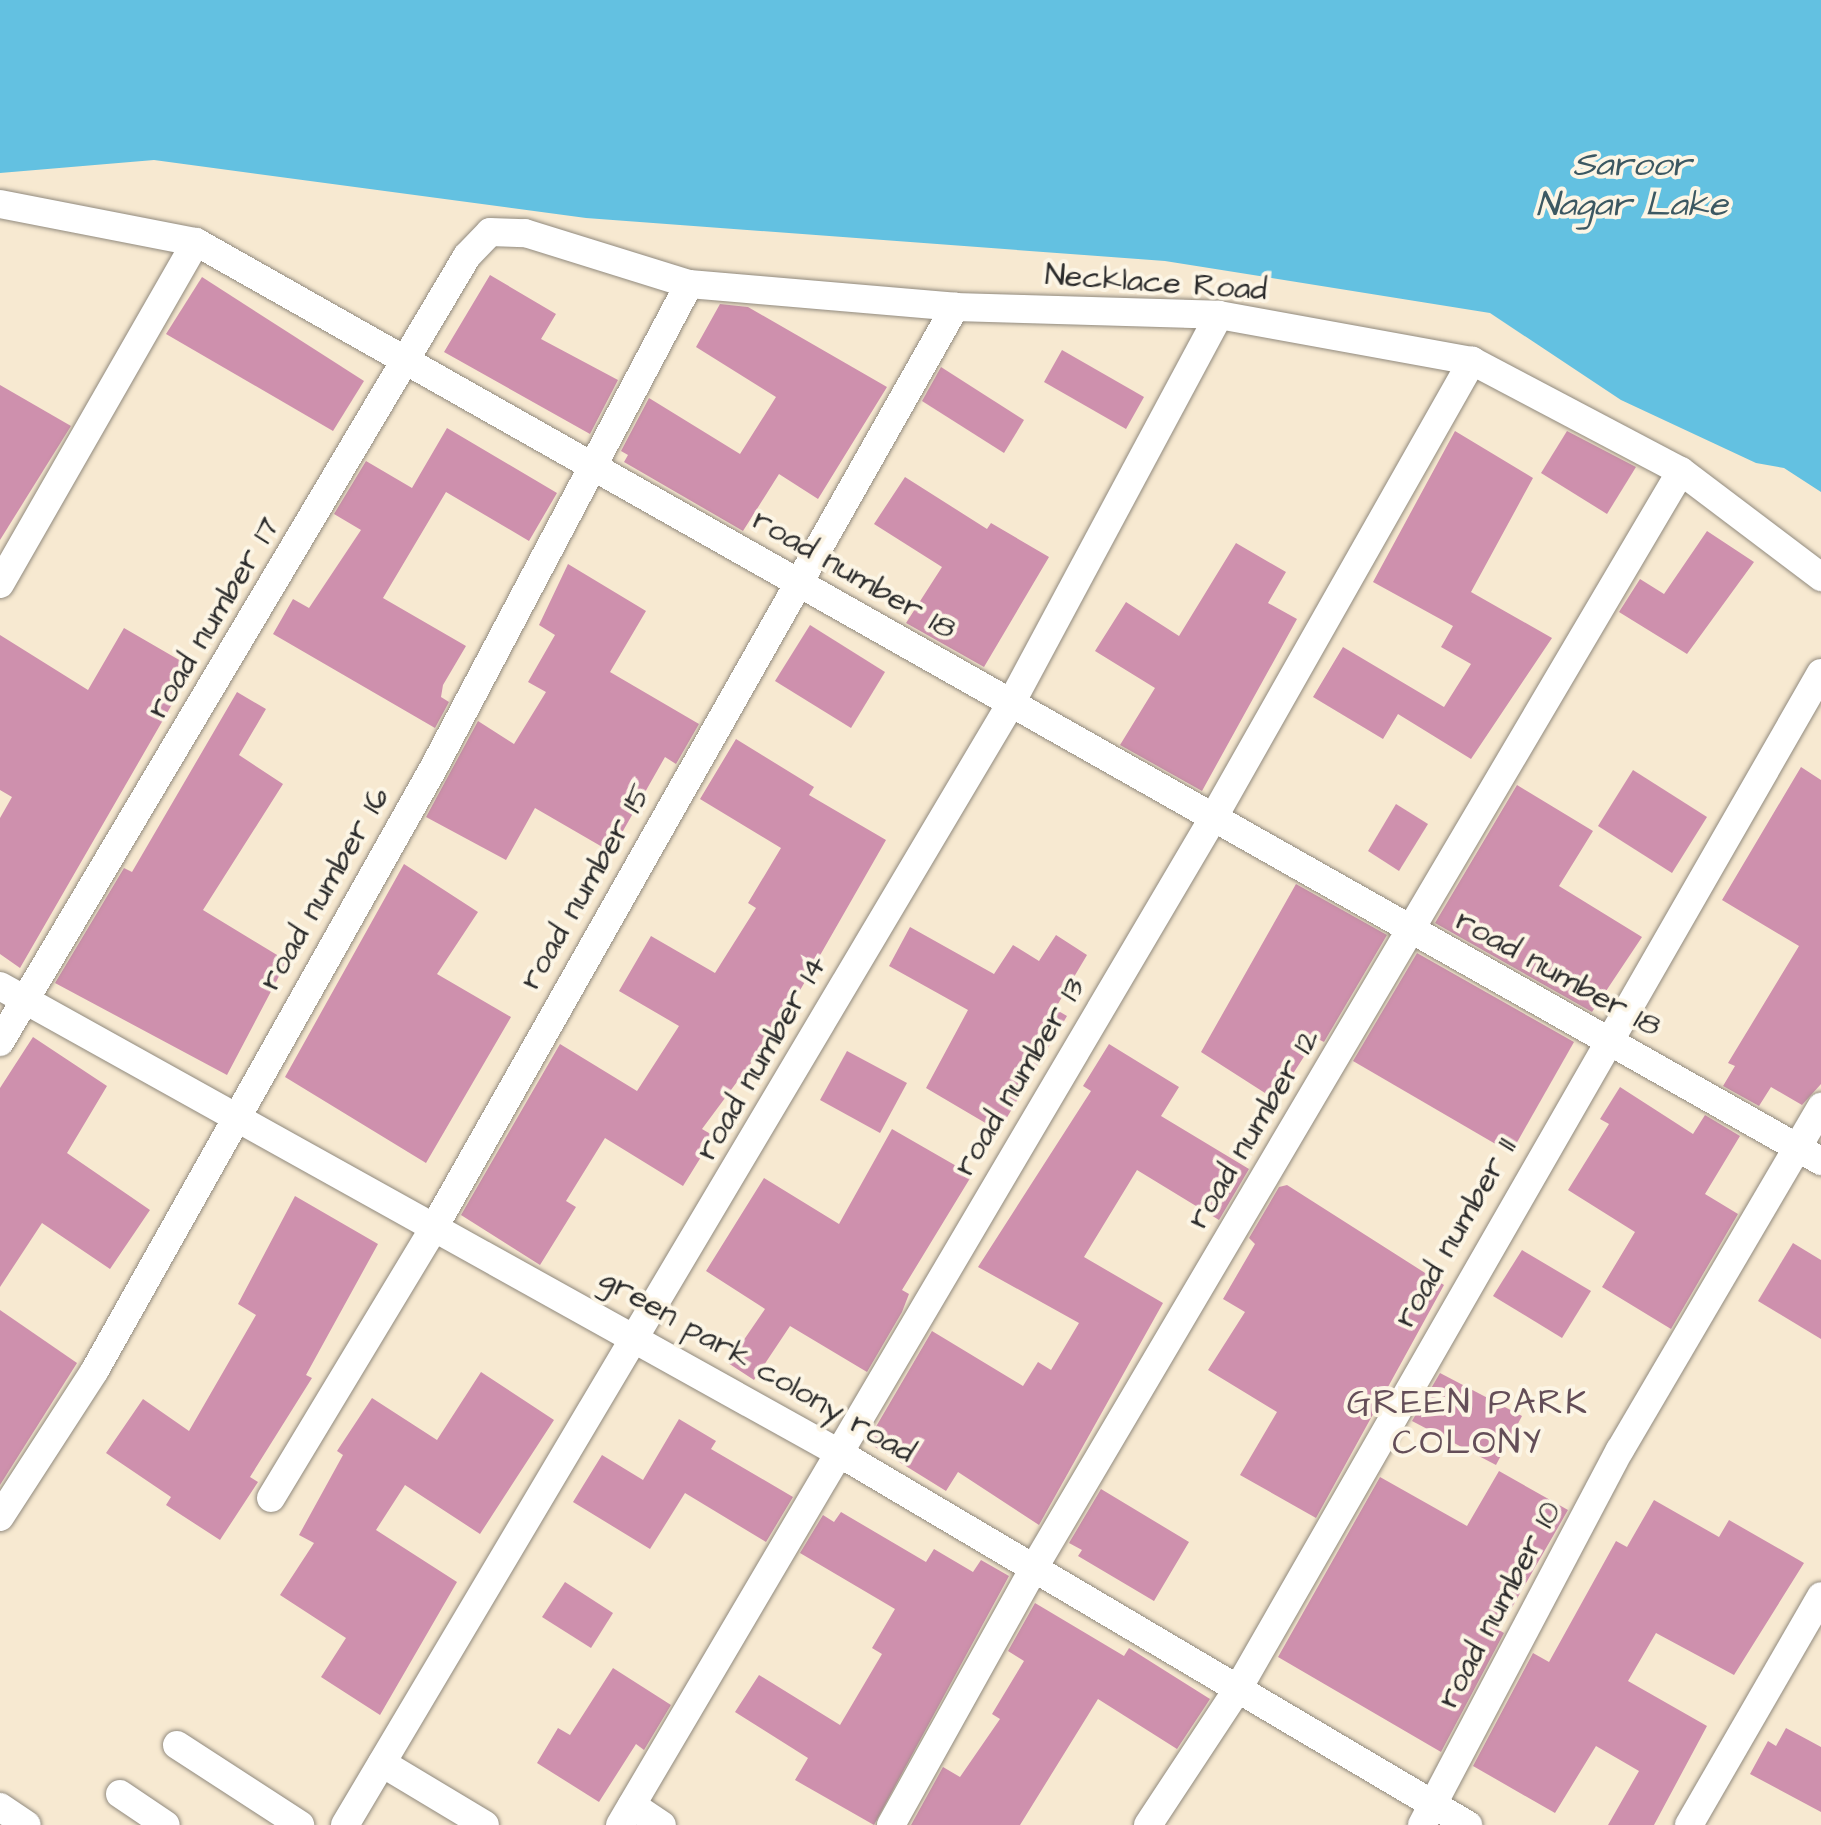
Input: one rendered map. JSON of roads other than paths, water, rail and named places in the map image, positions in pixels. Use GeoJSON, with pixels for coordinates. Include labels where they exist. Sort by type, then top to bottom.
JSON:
{"type":"FeatureCollection","features":[{"type":"Feature","properties":{"kind":"street"},"geometry":{"type":"LineString","coordinates":[[0,204],[196,242],[0,584]]}},
{"type":"Feature","properties":{"kind":"street","name":"Necklace Road"},"geometry":{"type":"LineString","coordinates":[[490,232],[525,233],[689,284],[955,307],[1219,315],[1472,361],[1681,471],[1821,577]]}},
{"type":"Feature","properties":{"kind":"street","name":"road number 17"},"geometry":{"type":"LineString","coordinates":[[0,1042],[467,256],[490,232]]}},
{"type":"Feature","properties":{"kind":"street","name":"road number 18"},"geometry":{"type":"LineString","coordinates":[[196,242],[409,358],[592,468],[1605,1042],[1810,1154]]}},
{"type":"Feature","properties":{"kind":"street","name":"road number 16"},"geometry":{"type":"LineString","coordinates":[[0,1518],[95,1370],[433,769],[689,284]]}},
{"type":"Feature","properties":{"kind":"street","name":"road number 15"},"geometry":{"type":"LineString","coordinates":[[271,1498],[436,1224],[955,307]]}},
{"type":"Feature","properties":{"kind":"street","name":"road number 14"},"geometry":{"type":"LineString","coordinates":[[345,1825],[638,1339],[1010,705],[1219,315]]}},
{"type":"Feature","properties":{"kind":"street","name":"road number 13"},"geometry":{"type":"LineString","coordinates":[[626,1815],[1212,820],[1472,361]]}},
{"type":"Feature","properties":{"kind":"street","name":"road number 12"},"geometry":{"type":"LineString","coordinates":[[891,1825],[1035,1566],[1681,471]]}},
{"type":"Feature","properties":{"kind":"street","name":"road number 11"},"geometry":{"type":"LineString","coordinates":[[1148,1825],[1239,1687],[1605,1042],[1821,673]]}},
{"type":"Feature","properties":{"kind":"street","name":"green park colony road"},"geometry":{"type":"LineString","coordinates":[[0,986],[436,1224],[1035,1566],[1239,1687],[1428,1816],[1468,1825]]}},
{"type":"Feature","properties":{"kind":"street","name":"road number 10"},"geometry":{"type":"LineString","coordinates":[[1428,1816],[1620,1450],[1810,1154],[1821,1107]]}},
{"type":"Feature","properties":{"kind":"street"},"geometry":{"type":"LineString","coordinates":[[1689,1825],[1821,1596]]}},
{"type":"Feature","properties":{"kind":"street"},"geometry":{"type":"LineString","coordinates":[[177,1745],[300,1825]]}},
{"type":"Feature","properties":{"kind":"street"},"geometry":{"type":"LineString","coordinates":[[382,1763],[485,1825]]}},
{"type":"Feature","properties":{"kind":"street"},"geometry":{"type":"LineString","coordinates":[[120,1794],[166,1825]]}},
{"type":"Feature","properties":{"kind":"street"},"geometry":{"type":"LineString","coordinates":[[0,1807],[27,1825]]}},
{"type":"Feature","properties":{"kind":"street"},"geometry":{"type":"LineString","coordinates":[[626,1815],[662,1825]]}},
{"type":"Feature","properties":{"kind":"water","name":"Saroor Nagar Lake"},"geometry":{"type":"Polygon","coordinates":[[[0,0],[1821,0],[1821,492],[1784,468],[1756,463],[1621,400],[1490,313],[1165,261],[586,218],[154,160],[0,173],[0,0]]]}},
{"type":"Feature","properties":{"kind":"district","name":"GREEN PARK COLONY"},"geometry":{"type":"Point","coordinates":[1468,1423]}}]}
